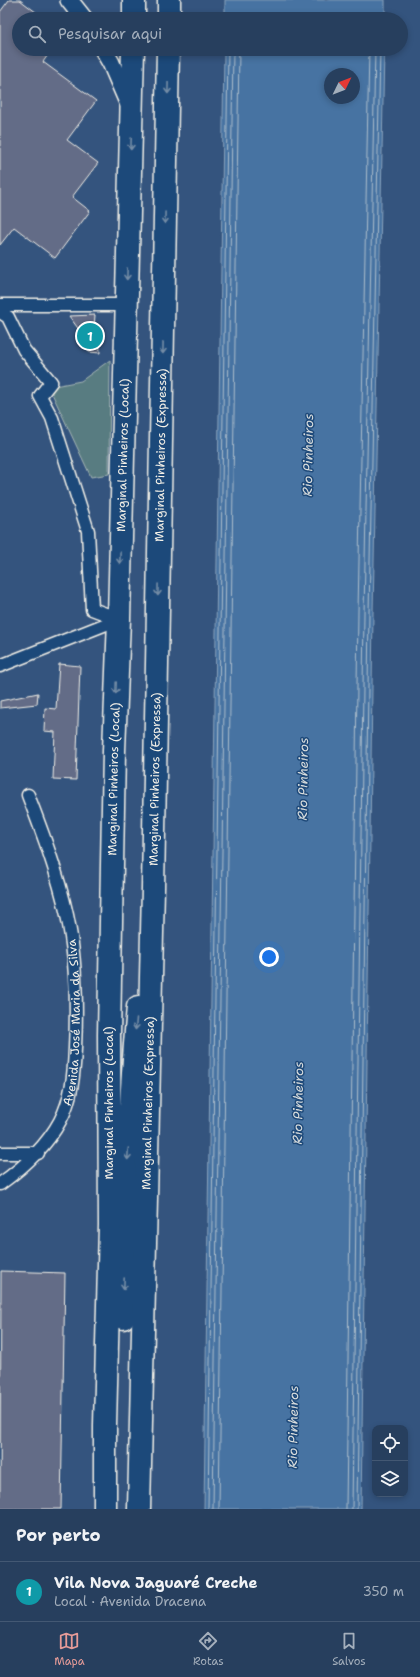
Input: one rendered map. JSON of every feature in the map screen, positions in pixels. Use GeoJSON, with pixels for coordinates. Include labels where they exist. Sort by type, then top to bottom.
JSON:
{"type":"FeatureCollection","features":[{"type":"Feature","properties":{"kind":"highway"},"geometry":{"type":"LineString","coordinates":[[134,0],[134,12]]}},
{"type":"Feature","properties":{"kind":"highway"},"geometry":{"type":"LineString","coordinates":[[169,0],[169,12]]}},
{"type":"Feature","properties":{"kind":"highway","name":"Marginal Pinheiros (Local)"},"geometry":{"type":"LineString","coordinates":[[106,1509],[105,1425],[110,1225],[109,1035],[113,759],[119,619],[126,305],[134,56]]}},
{"type":"Feature","properties":{"kind":"highway","name":"Marginal Pinheiros (Expressa)"},"geometry":{"type":"LineString","coordinates":[[139,1509],[153,888],[168,56]]}},
{"type":"Feature","properties":{"kind":"highway"},"geometry":{"type":"LineString","coordinates":[[105,1425],[119,1369],[122,1338],[127,1175],[133,1064],[141,967],[153,888]]}},
{"type":"Feature","properties":{"kind":"street"},"geometry":{"type":"LineString","coordinates":[[69,0],[78,12]]}},
{"type":"Feature","properties":{"kind":"street"},"geometry":{"type":"LineString","coordinates":[[107,56],[133,114]]}},
{"type":"Feature","properties":{"kind":"street"},"geometry":{"type":"LineString","coordinates":[[0,305],[126,305]]}},
{"type":"Feature","properties":{"kind":"street"},"geometry":{"type":"LineString","coordinates":[[0,312],[8,317],[24,350],[51,382],[40,396],[52,418],[88,531],[92,609],[119,619]]}},
{"type":"Feature","properties":{"kind":"street"},"geometry":{"type":"LineString","coordinates":[[0,666],[119,619]]}},
{"type":"Feature","properties":{"kind":"street","name":"Avenida José Maria da Silva"},"geometry":{"type":"LineString","coordinates":[[0,1184],[38,1153],[52,1136],[67,1105],[73,1077],[76,1032],[75,992],[73,955],[68,916],[58,880],[28,795]]}},
{"type":"Feature","properties":{"kind":"street"},"geometry":{"type":"LineString","coordinates":[[0,1153],[38,1153]]}},
{"type":"Feature","properties":{"kind":"green space"},"geometry":{"type":"Polygon","coordinates":[[[110,360],[109,474],[91,477],[49,387],[81,381],[110,360]]]}},
{"type":"Feature","properties":{"kind":"water"},"geometry":{"type":"Polygon","coordinates":[[[225,0],[385,0],[385,12],[225,12],[225,0]]]}},
{"type":"Feature","properties":{"kind":"water","name":"Rio Pinheiros"},"geometry":{"type":"Polygon","coordinates":[[[224,56],[384,56],[373,613],[361,1509],[204,1509],[224,56]]]}},
{"type":"Feature","properties":{"kind":"building"},"geometry":{"type":"Polygon","coordinates":[[[9,0],[20,0],[36,12],[12,12],[12,56],[47,56],[43,62],[96,101],[67,140],[98,163],[72,197],[90,211],[55,258],[14,227],[0,245],[0,12],[9,0]]]}},
{"type":"Feature","properties":{"kind":"building"},"geometry":{"type":"Polygon","coordinates":[[[95,315],[94,328],[99,333],[100,353],[89,352],[80,331],[69,316],[95,315]]]}},
{"type":"Feature","properties":{"kind":"building"},"geometry":{"type":"Polygon","coordinates":[[[59,664],[80,666],[76,780],[53,779],[55,732],[44,731],[45,708],[56,709],[59,664]]]}},
{"type":"Feature","properties":{"kind":"building"},"geometry":{"type":"Polygon","coordinates":[[[38,693],[37,704],[0,708],[0,701],[38,693]]]}},
{"type":"Feature","properties":{"kind":"building"},"geometry":{"type":"Polygon","coordinates":[[[1,1271],[65,1273],[61,1509],[0,1509],[1,1271]]]}},
{"type":"Feature","properties":{"kind":"place","name":"Vila Nova Jaguaré Creche"},"geometry":{"type":"Point","coordinates":[90,336]}}]}
